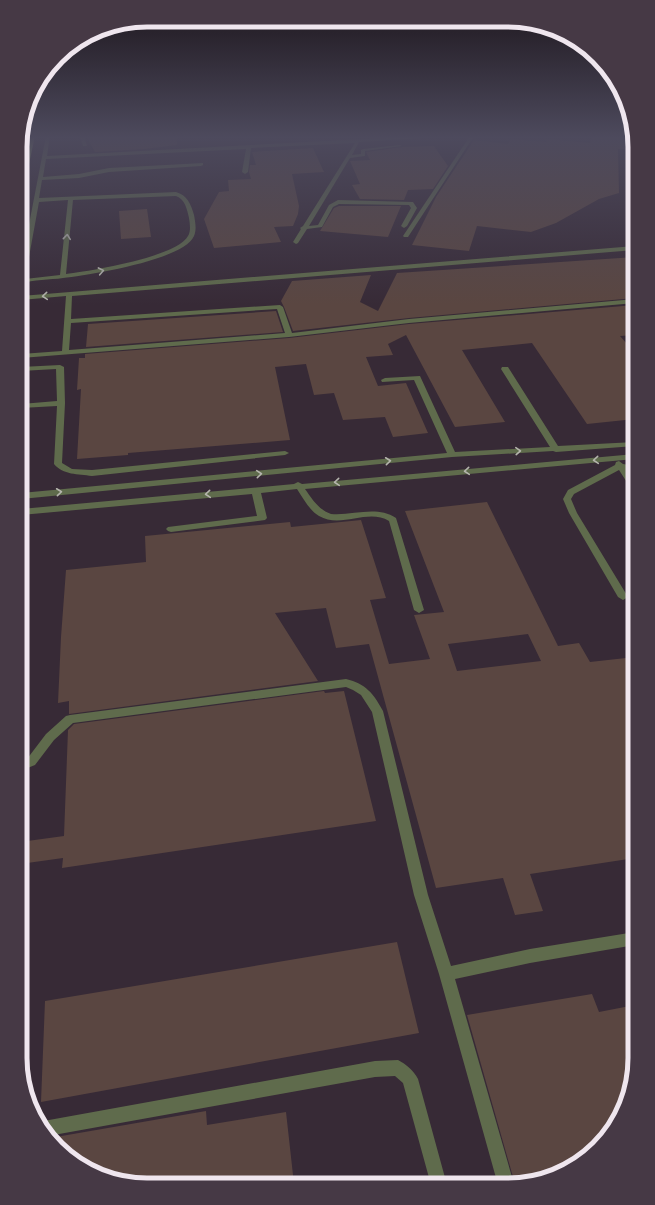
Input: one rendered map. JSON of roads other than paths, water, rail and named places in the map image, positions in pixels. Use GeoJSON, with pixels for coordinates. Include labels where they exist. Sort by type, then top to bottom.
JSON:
{"type":"FeatureCollection","features":[{"type":"Feature","properties":{"kind":"lane"},"geometry":{"type":"LineString","coordinates":[[27,249],[37,192]]}},
{"type":"Feature","properties":{"kind":"lane"},"geometry":{"type":"LineString","coordinates":[[296,242],[326,192]]}},
{"type":"Feature","properties":{"kind":"lane"},"geometry":{"type":"LineString","coordinates":[[406,236],[435,192]]}},
{"type":"Feature","properties":{"kind":"lane"},"geometry":{"type":"LineString","coordinates":[[27,280],[107,269],[150,259],[180,246],[190,237],[192,227],[190,210],[185,198],[182,195],[176,194],[36,200]]}},
{"type":"Feature","properties":{"kind":"lane"},"geometry":{"type":"LineString","coordinates":[[63,276],[71,198]]}},
{"type":"Feature","properties":{"kind":"lane"},"geometry":{"type":"LineString","coordinates":[[303,228],[320,226],[331,206],[338,202],[411,203],[414,208],[404,226]]}},
{"type":"Feature","properties":{"kind":"lane"},"geometry":{"type":"LineString","coordinates":[[27,297],[628,249]]}},
{"type":"Feature","properties":{"kind":"lane"},"geometry":{"type":"LineString","coordinates":[[66,352],[69,293]]}},
{"type":"Feature","properties":{"kind":"lane"},"geometry":{"type":"LineString","coordinates":[[27,355],[289,335],[409,321],[628,302]]}},
{"type":"Feature","properties":{"kind":"lane"},"geometry":{"type":"LineString","coordinates":[[68,321],[280,306],[289,335]]}},
{"type":"Feature","properties":{"kind":"lane"},"geometry":{"type":"LineString","coordinates":[[27,369],[60,367],[61,403],[58,464],[62,468],[92,473],[285,453]]}},
{"type":"Feature","properties":{"kind":"lane"},"geometry":{"type":"LineString","coordinates":[[505,369],[556,450]]}},
{"type":"Feature","properties":{"kind":"lane"},"geometry":{"type":"LineString","coordinates":[[385,380],[417,378],[452,455]]}},
{"type":"Feature","properties":{"kind":"lane"},"geometry":{"type":"LineString","coordinates":[[27,406],[61,403]]}},
{"type":"Feature","properties":{"kind":"lane"},"geometry":{"type":"LineString","coordinates":[[27,495],[452,455],[628,445]]}},
{"type":"Feature","properties":{"kind":"lane"},"geometry":{"type":"LineString","coordinates":[[604,447],[628,478]]}},
{"type":"Feature","properties":{"kind":"lane"},"geometry":{"type":"LineString","coordinates":[[27,511],[298,485],[628,457]]}},
{"type":"Feature","properties":{"kind":"lane"},"geometry":{"type":"LineString","coordinates":[[174,465],[176,481]]}},
{"type":"Feature","properties":{"kind":"lane"},"geometry":{"type":"LineString","coordinates":[[623,597],[573,513],[567,499],[571,492],[620,466],[628,468]]}},
{"type":"Feature","properties":{"kind":"lane"},"geometry":{"type":"LineString","coordinates":[[298,485],[322,514],[339,518],[381,514],[388,515],[393,520],[419,610]]}},
{"type":"Feature","properties":{"kind":"lane"},"geometry":{"type":"LineString","coordinates":[[170,529],[262,518],[256,490]]}},
{"type":"Feature","properties":{"kind":"lane"},"geometry":{"type":"LineString","coordinates":[[27,763],[31,762],[50,736],[70,720],[346,683],[356,685],[366,692],[377,710],[421,895],[446,974],[504,1178]]}},
{"type":"Feature","properties":{"kind":"lane"},"geometry":{"type":"LineString","coordinates":[[446,974],[530,956],[628,939]]}},
{"type":"Feature","properties":{"kind":"lane"},"geometry":{"type":"LineString","coordinates":[[49,1128],[375,1069],[398,1068],[410,1079],[437,1178]]}}]}
